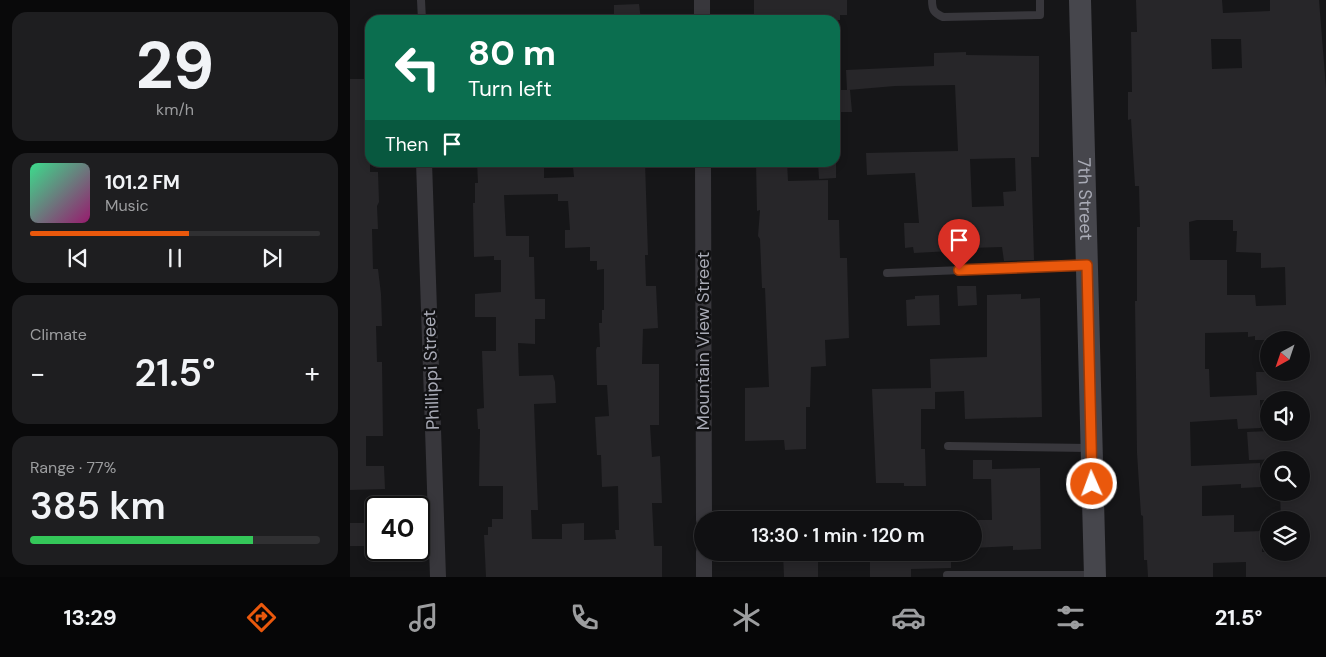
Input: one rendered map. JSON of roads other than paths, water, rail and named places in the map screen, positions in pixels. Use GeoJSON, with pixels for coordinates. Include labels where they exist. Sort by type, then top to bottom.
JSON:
{"type":"FeatureCollection","features":[{"type":"Feature","properties":{"kind":"street"},"geometry":{"type":"LineString","coordinates":[[702,0],[702,15]]}},
{"type":"Feature","properties":{"kind":"street","name":"7th Street"},"geometry":{"type":"LineString","coordinates":[[1080,0],[1095,576]]}},
{"type":"Feature","properties":{"kind":"street","name":"Phillippi Street"},"geometry":{"type":"LineString","coordinates":[[424,167],[438,577]]}},
{"type":"Feature","properties":{"kind":"street","name":"Mountain View Street"},"geometry":{"type":"LineString","coordinates":[[703,167],[704,511]]}},
{"type":"Feature","properties":{"kind":"street"},"geometry":{"type":"LineString","coordinates":[[704,561],[704,577]]}},
{"type":"Feature","properties":{"kind":"lane"},"geometry":{"type":"LineString","coordinates":[[421,0],[422,15]]}},
{"type":"Feature","properties":{"kind":"lane"},"geometry":{"type":"LineString","coordinates":[[932,0],[932,8],[935,13],[943,17],[1040,15],[1040,0]]}},
{"type":"Feature","properties":{"kind":"lane"},"geometry":{"type":"LineString","coordinates":[[887,273],[1087,265]]}},
{"type":"Feature","properties":{"kind":"lane"},"geometry":{"type":"LineString","coordinates":[[948,446],[1092,448]]}},
{"type":"Feature","properties":{"kind":"lane"},"geometry":{"type":"LineString","coordinates":[[946,575],[1095,576]]}}]}
